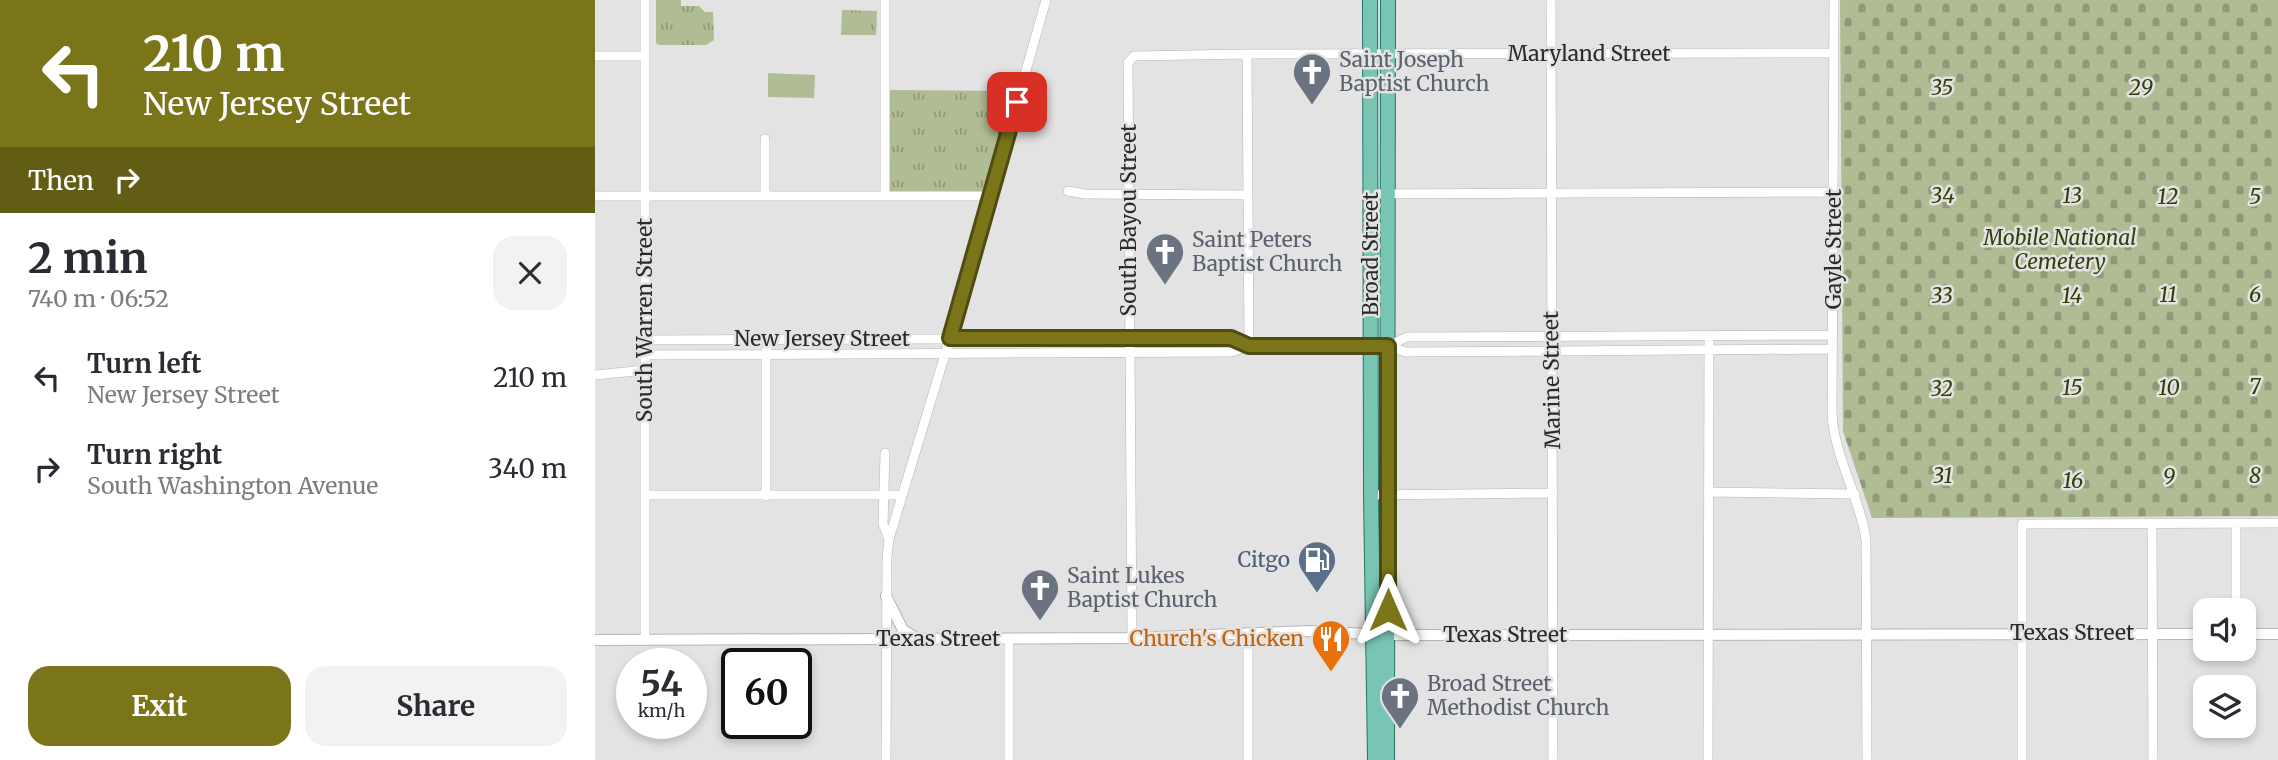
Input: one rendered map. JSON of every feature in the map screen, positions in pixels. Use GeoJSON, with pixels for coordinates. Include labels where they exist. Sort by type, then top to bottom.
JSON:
{"type":"FeatureCollection","features":[{"type":"Feature","properties":{"kind":"main road","name":"Broad Street"},"geometry":{"type":"LineString","coordinates":[[1370,0],[1371,495],[1380,634],[1375,760]]}},
{"type":"Feature","properties":{"kind":"main road"},"geometry":{"type":"LineString","coordinates":[[1387,760],[1380,634],[1388,494],[1388,0]]}},
{"type":"Feature","properties":{"kind":"street","name":"South Warren Street"},"geometry":{"type":"LineString","coordinates":[[645,0],[645,640]]}},
{"type":"Feature","properties":{"kind":"street"},"geometry":{"type":"LineString","coordinates":[[885,0],[885,195]]}},
{"type":"Feature","properties":{"kind":"street"},"geometry":{"type":"LineString","coordinates":[[885,760],[889,539],[946,353],[1046,0]]}},
{"type":"Feature","properties":{"kind":"street","name":"Marine Street"},"geometry":{"type":"LineString","coordinates":[[1551,0],[1553,760]]}},
{"type":"Feature","properties":{"kind":"street","name":"Gayle Street"},"geometry":{"type":"LineString","coordinates":[[1834,0],[1833,431],[1855,494],[1866,540],[1867,760]]}},
{"type":"Feature","properties":{"kind":"street","name":"Maryland Street"},"geometry":{"type":"LineString","coordinates":[[1134,56],[1834,53]]}},
{"type":"Feature","properties":{"kind":"street"},"geometry":{"type":"LineString","coordinates":[[1247,54],[1249,346]]}},
{"type":"Feature","properties":{"kind":"street"},"geometry":{"type":"LineString","coordinates":[[595,56],[645,56]]}},
{"type":"Feature","properties":{"kind":"street","name":"South Bayou Street"},"geometry":{"type":"LineString","coordinates":[[1132,638],[1128,63],[1134,56]]}},
{"type":"Feature","properties":{"kind":"street"},"geometry":{"type":"LineString","coordinates":[[765,139],[765,195]]}},
{"type":"Feature","properties":{"kind":"street"},"geometry":{"type":"LineString","coordinates":[[1068,191],[1084,194],[1248,195]]}},
{"type":"Feature","properties":{"kind":"street"},"geometry":{"type":"LineString","coordinates":[[1371,194],[1834,192]]}},
{"type":"Feature","properties":{"kind":"street"},"geometry":{"type":"LineString","coordinates":[[595,196],[991,196]]}},
{"type":"Feature","properties":{"kind":"street","name":"New Jersey Street"},"geometry":{"type":"LineString","coordinates":[[1388,346],[1407,337],[1833,335]]}},
{"type":"Feature","properties":{"kind":"street"},"geometry":{"type":"LineString","coordinates":[[1708,760],[1709,336]]}},
{"type":"Feature","properties":{"kind":"street","name":"New Jersey Street"},"geometry":{"type":"LineString","coordinates":[[646,340],[1231,338],[1249,346]]}},
{"type":"Feature","properties":{"kind":"street"},"geometry":{"type":"LineString","coordinates":[[766,496],[766,354],[769,339]]}},
{"type":"Feature","properties":{"kind":"street"},"geometry":{"type":"LineString","coordinates":[[880,353],[881,339]]}},
{"type":"Feature","properties":{"kind":"street"},"geometry":{"type":"LineString","coordinates":[[1003,339],[1003,352]]}},
{"type":"Feature","properties":{"kind":"street","name":"New Jersey Street"},"geometry":{"type":"LineString","coordinates":[[645,355],[1231,352],[1249,346],[1388,346],[1406,352],[1833,349]]}},
{"type":"Feature","properties":{"kind":"street"},"geometry":{"type":"LineString","coordinates":[[595,375],[645,370]]}},
{"type":"Feature","properties":{"kind":"street"},"geometry":{"type":"LineString","coordinates":[[1371,433],[1388,433]]}},
{"type":"Feature","properties":{"kind":"street"},"geometry":{"type":"LineString","coordinates":[[885,453],[883,524],[889,539]]}},
{"type":"Feature","properties":{"kind":"street"},"geometry":{"type":"LineString","coordinates":[[1708,492],[1855,494]]}},
{"type":"Feature","properties":{"kind":"street"},"geometry":{"type":"LineString","coordinates":[[1371,495],[1553,493]]}},
{"type":"Feature","properties":{"kind":"street"},"geometry":{"type":"LineString","coordinates":[[646,495],[902,495]]}},
{"type":"Feature","properties":{"kind":"street"},"geometry":{"type":"LineString","coordinates":[[2236,523],[2237,598]]}},
{"type":"Feature","properties":{"kind":"street"},"geometry":{"type":"LineString","coordinates":[[2022,760],[2022,524],[2278,523]]}},
{"type":"Feature","properties":{"kind":"street"},"geometry":{"type":"LineString","coordinates":[[2152,524],[2153,760]]}},
{"type":"Feature","properties":{"kind":"street"},"geometry":{"type":"LineString","coordinates":[[887,596],[903,630],[918,639]]}},
{"type":"Feature","properties":{"kind":"street","name":"Texas Street"},"geometry":{"type":"LineString","coordinates":[[595,640],[1132,638],[1344,631],[1380,634],[1553,635],[2193,634]]}},
{"type":"Feature","properties":{"kind":"street"},"geometry":{"type":"LineString","coordinates":[[1248,633],[1248,760]]}},
{"type":"Feature","properties":{"kind":"street"},"geometry":{"type":"LineString","coordinates":[[2256,634],[2278,634]]}},
{"type":"Feature","properties":{"kind":"street"},"geometry":{"type":"LineString","coordinates":[[1009,639],[1009,760]]}},
{"type":"Feature","properties":{"kind":"green space"},"geometry":{"type":"Polygon","coordinates":[[[656,0],[681,0],[681,6],[699,6],[705,12],[713,12],[714,40],[706,45],[656,43],[656,0]]]}},
{"type":"Feature","properties":{"kind":"green space","name":"Mobile National Cemetery"},"geometry":{"type":"Polygon","coordinates":[[[1840,0],[2278,0],[2278,516],[1872,518],[1843,431],[1840,0]]]}},
{"type":"Feature","properties":{"kind":"green space"},"geometry":{"type":"Polygon","coordinates":[[[842,10],[877,11],[876,35],[841,35],[842,10]]]}},
{"type":"Feature","properties":{"kind":"green space"},"geometry":{"type":"Polygon","coordinates":[[[768,73],[815,75],[814,98],[768,97],[768,73]]]}},
{"type":"Feature","properties":{"kind":"green space"},"geometry":{"type":"Polygon","coordinates":[[[889,90],[1015,91],[987,192],[890,192],[889,90]]]}},
{"type":"Feature","properties":{"kind":"place","name":"Saint Joseph Baptist Church"},"geometry":{"type":"Point","coordinates":[1312,106]}},
{"type":"Feature","properties":{"kind":"place","name":"Saint Peters Baptist Church"},"geometry":{"type":"Point","coordinates":[1165,286]}},
{"type":"Feature","properties":{"kind":"place","name":"Citgo"},"geometry":{"type":"Point","coordinates":[1317,594]}},
{"type":"Feature","properties":{"kind":"place","name":"Saint Lukes Baptist Church"},"geometry":{"type":"Point","coordinates":[1040,622]}},
{"type":"Feature","properties":{"kind":"place","name":"Church's Chicken"},"geometry":{"type":"Point","coordinates":[1331,673]}},
{"type":"Feature","properties":{"kind":"place","name":"Broad Street Methodist Church"},"geometry":{"type":"Point","coordinates":[1400,730]}},
{"type":"Feature","properties":{"kind":"route"},"geometry":{"type":"LineString","coordinates":[[1017,102],[950,338],[1231,338],[1249,346],[1388,346],[1388,610]]}},
{"type":"Feature","properties":{"kind":"park label","name":"35"},"geometry":{"type":"Point","coordinates":[1942,88]}},
{"type":"Feature","properties":{"kind":"park label","name":"29"},"geometry":{"type":"Point","coordinates":[2141,88]}},
{"type":"Feature","properties":{"kind":"park label","name":"34"},"geometry":{"type":"Point","coordinates":[1943,196]}},
{"type":"Feature","properties":{"kind":"park label","name":"13"},"geometry":{"type":"Point","coordinates":[2072,196]}},
{"type":"Feature","properties":{"kind":"park label","name":"12"},"geometry":{"type":"Point","coordinates":[2168,197]}},
{"type":"Feature","properties":{"kind":"park label","name":"5"},"geometry":{"type":"Point","coordinates":[2255,197]}},
{"type":"Feature","properties":{"kind":"park label","name":"11"},"geometry":{"type":"Point","coordinates":[2168,295]}},
{"type":"Feature","properties":{"kind":"park label","name":"6"},"geometry":{"type":"Point","coordinates":[2255,295]}},
{"type":"Feature","properties":{"kind":"park label","name":"33"},"geometry":{"type":"Point","coordinates":[1942,296]}},
{"type":"Feature","properties":{"kind":"park label","name":"14"},"geometry":{"type":"Point","coordinates":[2072,296]}},
{"type":"Feature","properties":{"kind":"park label","name":"7"},"geometry":{"type":"Point","coordinates":[2255,387]}},
{"type":"Feature","properties":{"kind":"park label","name":"15"},"geometry":{"type":"Point","coordinates":[2072,388]}},
{"type":"Feature","properties":{"kind":"park label","name":"10"},"geometry":{"type":"Point","coordinates":[2169,388]}},
{"type":"Feature","properties":{"kind":"park label","name":"32"},"geometry":{"type":"Point","coordinates":[1942,389]}},
{"type":"Feature","properties":{"kind":"park label","name":"31"},"geometry":{"type":"Point","coordinates":[1943,476]}},
{"type":"Feature","properties":{"kind":"park label","name":"8"},"geometry":{"type":"Point","coordinates":[2255,476]}},
{"type":"Feature","properties":{"kind":"park label","name":"9"},"geometry":{"type":"Point","coordinates":[2169,477]}},
{"type":"Feature","properties":{"kind":"park label","name":"16"},"geometry":{"type":"Point","coordinates":[2073,481]}}]}
